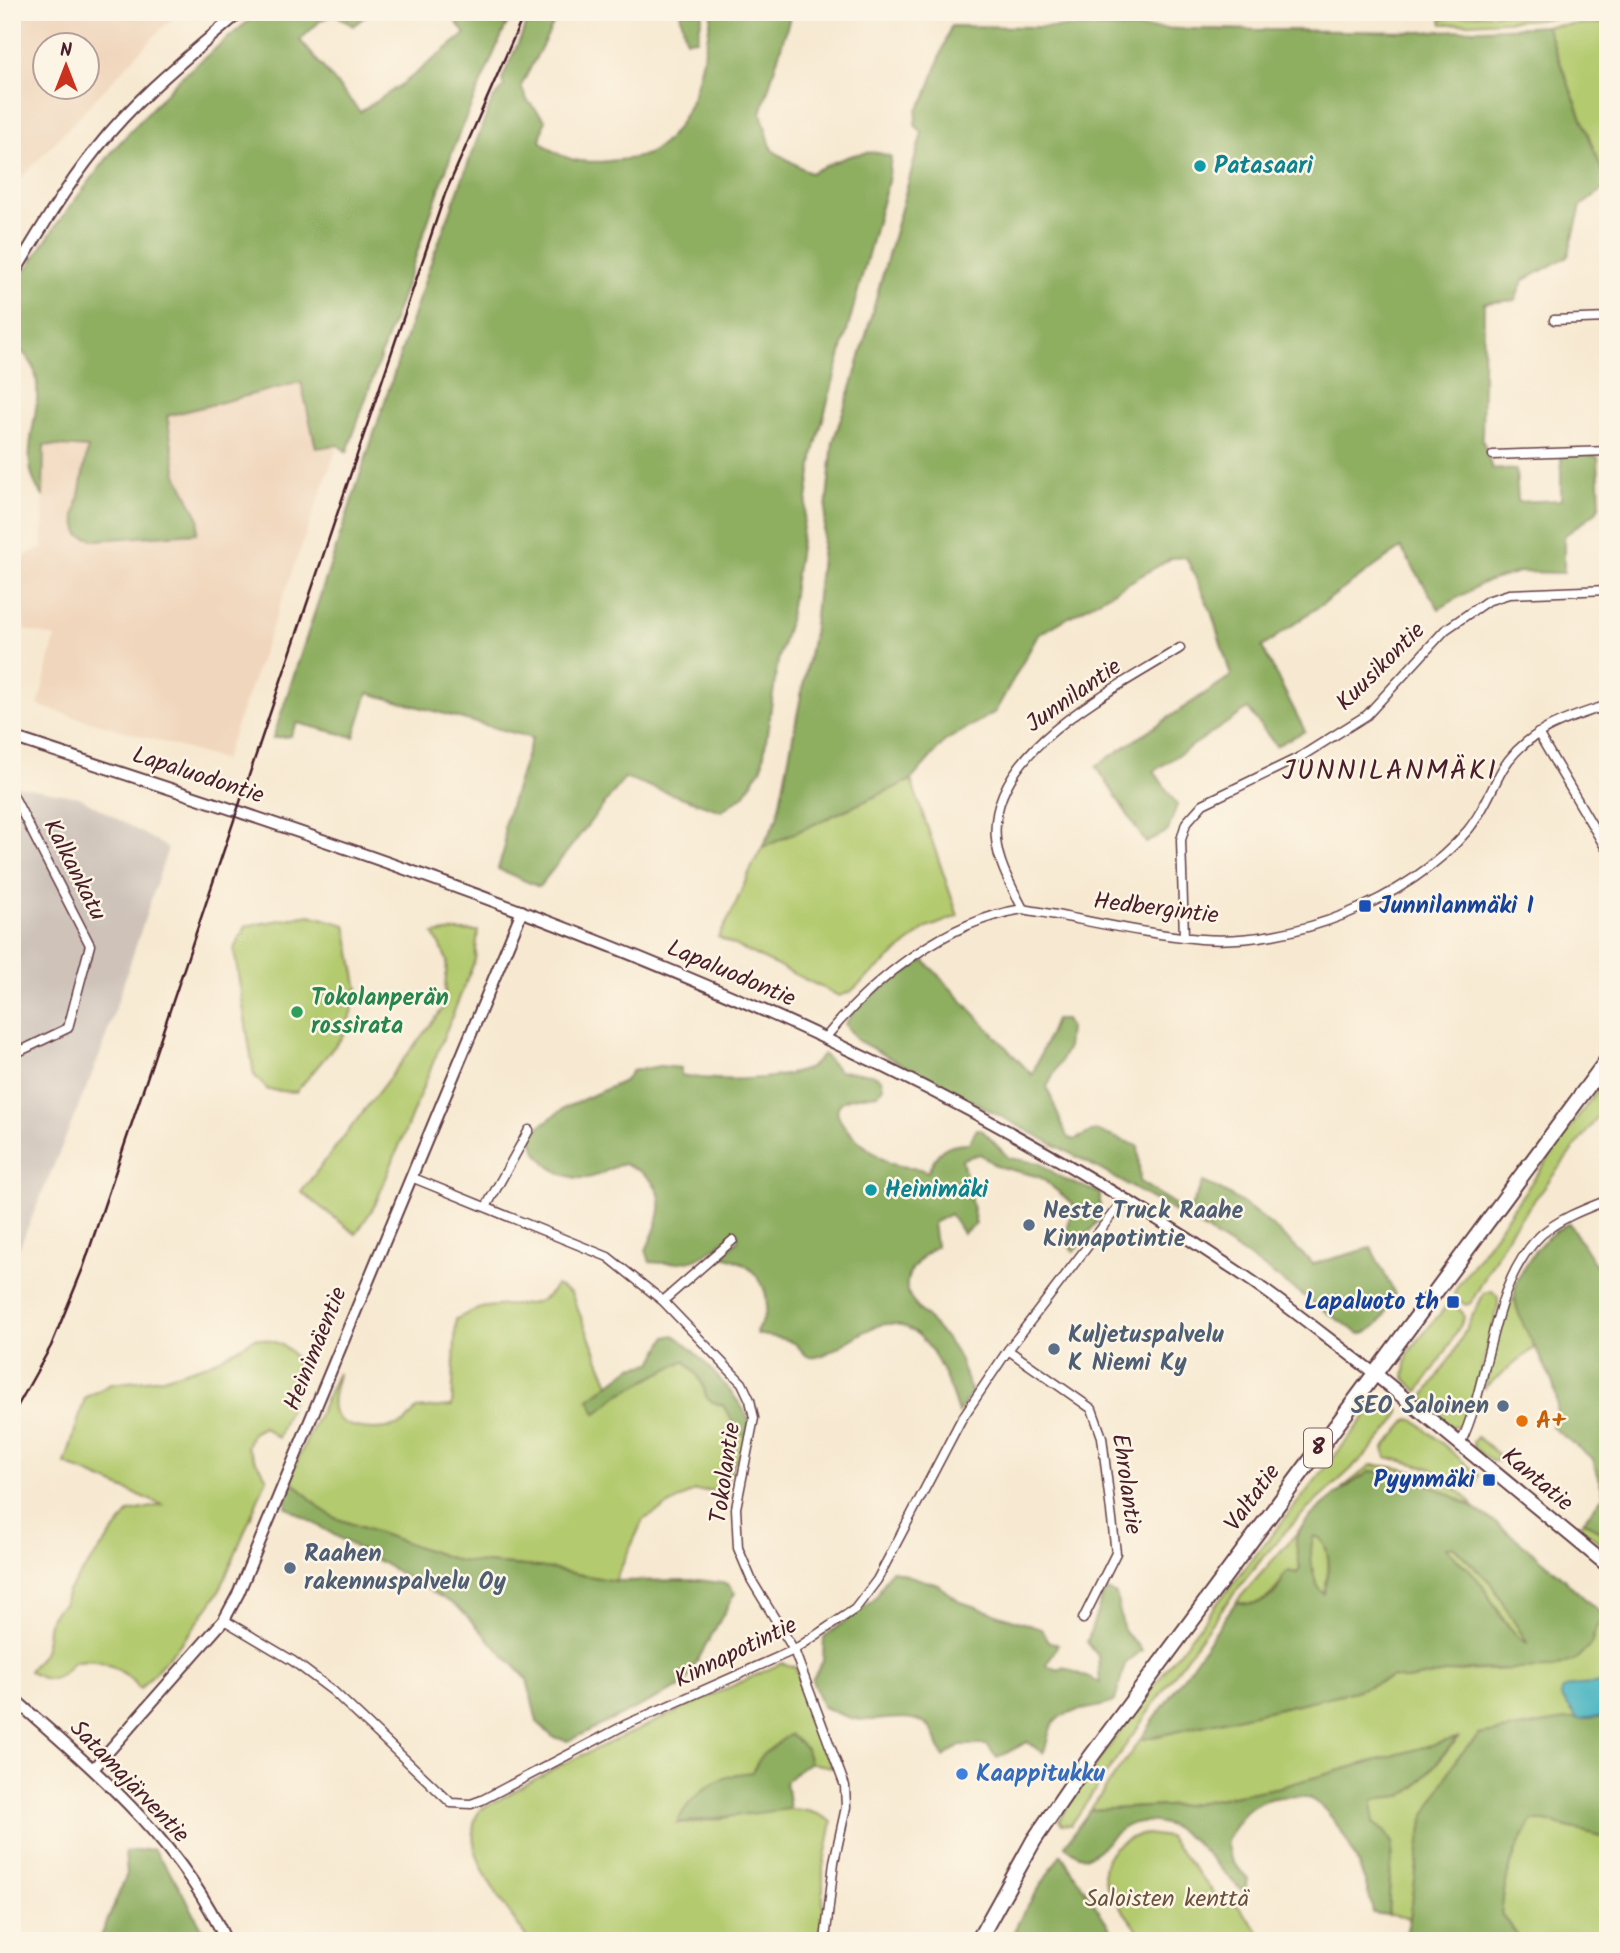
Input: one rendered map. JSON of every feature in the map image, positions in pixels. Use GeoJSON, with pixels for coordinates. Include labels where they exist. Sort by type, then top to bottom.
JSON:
{"type":"FeatureCollection","features":[{"type":"Feature","properties":{"kind":"highway","name":"Valtatie"},"geometry":{"type":"LineString","coordinates":[[978,1941],[1054,1809],[1608,1059]]}},
{"type":"Feature","properties":{"kind":"main road"},"geometry":{"type":"LineString","coordinates":[[12,277],[44,222],[98,147],[159,81],[240,12]]}},
{"type":"Feature","properties":{"kind":"main road","name":"Lapaluodontie"},"geometry":{"type":"LineString","coordinates":[[12,737],[353,850],[522,911],[677,973],[825,1038],[960,1108],[1124,1199],[1250,1280],[1374,1373]]}},
{"type":"Feature","properties":{"kind":"main road","name":"Heinimäentie"},"geometry":{"type":"LineString","coordinates":[[93,1769],[224,1620],[239,1594],[522,911]]}},
{"type":"Feature","properties":{"kind":"main road","name":"Kantatie"},"geometry":{"type":"LineString","coordinates":[[1374,1373],[1608,1566]]}},
{"type":"Feature","properties":{"kind":"main road","name":"Satamajärventie"},"geometry":{"type":"LineString","coordinates":[[12,1698],[93,1769],[154,1832],[217,1921],[226,1941]]}},
{"type":"Feature","properties":{"kind":"street"},"geometry":{"type":"LineString","coordinates":[[1554,320],[1608,318]]}},
{"type":"Feature","properties":{"kind":"street"},"geometry":{"type":"LineString","coordinates":[[1493,455],[1608,451]]}},
{"type":"Feature","properties":{"kind":"street","name":"Kuusikontie"},"geometry":{"type":"LineString","coordinates":[[1184,936],[1181,840],[1186,823],[1203,804],[1300,757],[1367,715],[1445,630],[1487,601],[1509,594],[1608,590]]}},
{"type":"Feature","properties":{"kind":"street","name":"Junnilantie"},"geometry":{"type":"LineString","coordinates":[[1023,909],[1000,859],[996,829],[1003,796],[1022,760],[1075,715],[1180,648]]}},
{"type":"Feature","properties":{"kind":"street","name":"Hedbergintie"},"geometry":{"type":"LineString","coordinates":[[825,1038],[853,1007],[937,938],[965,924],[1023,909],[1203,939],[1254,936],[1318,924],[1346,915],[1393,891],[1443,855],[1466,832],[1514,754],[1538,733],[1574,716],[1608,705]]}},
{"type":"Feature","properties":{"kind":"street"},"geometry":{"type":"LineString","coordinates":[[1538,733],[1608,852]]}},
{"type":"Feature","properties":{"kind":"street","name":"Kalkankatu"},"geometry":{"type":"LineString","coordinates":[[12,793],[90,945],[68,1028],[12,1055]]}},
{"type":"Feature","properties":{"kind":"street"},"geometry":{"type":"LineString","coordinates":[[486,1208],[529,1130]]}},
{"type":"Feature","properties":{"kind":"street","name":"Tokolantie"},"geometry":{"type":"LineString","coordinates":[[411,1177],[599,1252],[632,1274],[663,1301],[735,1375],[750,1400],[753,1428],[736,1508],[736,1536],[752,1581],[794,1650],[845,1786],[846,1807],[834,1863],[825,1941]]}},
{"type":"Feature","properties":{"kind":"street","name":"Kinnapotintie"},"geometry":{"type":"LineString","coordinates":[[224,1620],[315,1676],[425,1776],[445,1799],[459,1805],[482,1800],[625,1725],[794,1650],[836,1623],[867,1596],[961,1420],[1009,1350],[1124,1199]]}},
{"type":"Feature","properties":{"kind":"street"},"geometry":{"type":"LineString","coordinates":[[1460,1444],[1477,1405],[1506,1295],[1524,1258],[1549,1229],[1608,1200]]}},
{"type":"Feature","properties":{"kind":"street"},"geometry":{"type":"LineString","coordinates":[[663,1301],[733,1240]]}},
{"type":"Feature","properties":{"kind":"street","name":"Ehrolantie"},"geometry":{"type":"LineString","coordinates":[[1009,1350],[1092,1409],[1102,1437],[1116,1553],[1083,1619]]}},
{"type":"Feature","properties":{"kind":"shaded area"},"geometry":{"type":"Polygon","coordinates":[[[12,12],[182,12],[161,29],[102,92],[102,32],[32,32],[32,102],[93,102],[12,188],[12,12]]]}},
{"type":"Feature","properties":{"kind":"shaded area"},"geometry":{"type":"Polygon","coordinates":[[[301,382],[316,447],[338,445],[224,760],[38,706],[55,637],[25,630],[12,562],[43,547],[44,445],[88,448],[75,516],[79,535],[96,540],[146,538],[199,519],[177,475],[166,416],[301,382]]]}},
{"type":"Feature","properties":{"kind":"shaded area"},"geometry":{"type":"Polygon","coordinates":[[[12,785],[79,797],[168,848],[100,1055],[12,1265],[12,785]]]}},
{"type":"Feature","properties":{"kind":"green space"},"geometry":{"type":"Polygon","coordinates":[[[259,12],[371,12],[353,26],[335,14],[321,20],[300,40],[360,112],[405,82],[465,34],[449,12],[512,12],[459,133],[347,452],[338,445],[316,448],[301,382],[167,416],[177,475],[199,519],[197,533],[96,540],[79,535],[75,516],[88,448],[44,445],[43,496],[34,481],[30,465],[37,383],[33,366],[12,341],[12,291],[57,224],[115,148],[178,80],[259,12]]]}},
{"type":"Feature","properties":{"kind":"green space"},"geometry":{"type":"Polygon","coordinates":[[[532,12],[566,12],[555,21],[521,86],[527,100],[545,120],[540,141],[556,153],[589,162],[640,157],[656,149],[670,137],[689,105],[701,67],[712,12],[785,12],[791,14],[761,113],[772,150],[810,173],[860,153],[871,152],[891,157],[888,181],[814,452],[789,621],[778,661],[762,767],[744,795],[721,811],[625,778],[539,887],[498,869],[505,846],[504,825],[532,738],[368,693],[354,737],[297,723],[290,736],[273,738],[429,268],[492,100],[504,87],[502,79],[532,12]]]}},
{"type":"Feature","properties":{"kind":"green space"},"geometry":{"type":"Polygon","coordinates":[[[680,12],[703,12],[697,39],[686,40],[680,12]]]}},
{"type":"Feature","properties":{"kind":"green space"},"geometry":{"type":"Polygon","coordinates":[[[1520,12],[1608,12],[1608,15],[1453,24],[1442,24],[1441,20],[1453,16],[1520,12]]]}},
{"type":"Feature","properties":{"kind":"green space"},"geometry":{"type":"Polygon","coordinates":[[[1608,23],[1608,186],[1546,26],[1608,23]]]}},
{"type":"Feature","properties":{"kind":"green space"},"geometry":{"type":"Polygon","coordinates":[[[951,26],[1420,32],[1546,26],[1608,186],[1581,206],[1568,256],[1523,281],[1515,300],[1484,303],[1482,438],[1492,469],[1516,470],[1518,502],[1561,500],[1561,454],[1584,453],[1598,457],[1600,504],[1596,512],[1564,536],[1564,573],[1519,572],[1483,583],[1439,609],[1401,548],[1262,647],[1305,731],[1276,746],[1248,709],[1154,771],[1177,805],[1168,831],[1146,843],[1096,766],[1231,676],[1211,611],[1186,557],[1172,558],[1038,635],[995,712],[945,741],[911,780],[762,848],[777,818],[813,635],[833,442],[853,382],[922,133],[915,125],[917,110],[926,97],[951,26]]]}},
{"type":"Feature","properties":{"kind":"green space"},"geometry":{"type":"Polygon","coordinates":[[[911,780],[958,916],[925,929],[850,992],[839,996],[718,937],[762,848],[911,780]]]}},
{"type":"Feature","properties":{"kind":"green space","name":"Tokolanperän rossirata"},"geometry":{"type":"Polygon","coordinates":[[[310,915],[346,925],[358,990],[344,1035],[296,1092],[268,1090],[254,1075],[234,949],[246,926],[310,915]]]}},
{"type":"Feature","properties":{"kind":"green space"},"geometry":{"type":"Polygon","coordinates":[[[478,931],[475,960],[375,1205],[356,1234],[301,1192],[444,1007],[447,960],[434,934],[478,931]]]}},
{"type":"Feature","properties":{"kind":"green space"},"geometry":{"type":"Polygon","coordinates":[[[924,960],[1032,1075],[1055,1020],[1065,1020],[1069,1027],[1067,1049],[1047,1087],[1067,1137],[1074,1140],[1095,1130],[1138,1146],[1140,1182],[1188,1213],[1203,1182],[1219,1189],[1262,1217],[1313,1264],[1371,1248],[1395,1294],[1382,1319],[1373,1328],[1360,1334],[1242,1253],[1148,1196],[857,1040],[845,1024],[859,1004],[924,960]]]}},
{"type":"Feature","properties":{"kind":"green space"},"geometry":{"type":"Polygon","coordinates":[[[823,1054],[839,1071],[872,1074],[881,1079],[883,1087],[878,1094],[849,1099],[841,1103],[837,1110],[839,1118],[854,1137],[892,1164],[928,1172],[938,1154],[948,1146],[969,1143],[977,1129],[983,1131],[1009,1158],[1039,1163],[1065,1180],[1100,1193],[1100,1218],[1074,1252],[1065,1241],[1073,1204],[1040,1177],[996,1166],[980,1154],[962,1159],[976,1224],[963,1233],[950,1214],[933,1223],[936,1246],[918,1262],[909,1275],[907,1287],[911,1298],[959,1359],[972,1392],[958,1413],[931,1349],[920,1336],[907,1327],[892,1324],[874,1327],[828,1353],[814,1357],[806,1355],[790,1341],[757,1334],[767,1307],[762,1284],[745,1265],[721,1256],[738,1240],[738,1234],[732,1234],[695,1259],[675,1263],[650,1262],[646,1250],[660,1211],[660,1199],[651,1180],[640,1171],[624,1164],[592,1177],[567,1176],[543,1160],[533,1143],[531,1133],[564,1108],[624,1081],[632,1071],[660,1066],[681,1068],[681,1075],[695,1077],[762,1078],[807,1069],[823,1054]]]}},
{"type":"Feature","properties":{"kind":"green space"},"geometry":{"type":"Polygon","coordinates":[[[1608,1075],[1608,1104],[1509,1233],[1471,1303],[1466,1305],[1456,1299],[1454,1293],[1457,1287],[1608,1075]]]}},
{"type":"Feature","properties":{"kind":"green space"},"geometry":{"type":"Polygon","coordinates":[[[1569,1223],[1608,1285],[1608,1538],[1584,1520],[1604,1495],[1593,1459],[1552,1427],[1557,1408],[1555,1391],[1518,1312],[1515,1297],[1516,1283],[1535,1251],[1550,1235],[1569,1223]]]}},
{"type":"Feature","properties":{"kind":"green space"},"geometry":{"type":"Polygon","coordinates":[[[556,1285],[571,1293],[609,1384],[589,1399],[618,1395],[685,1360],[699,1378],[707,1398],[723,1405],[735,1426],[747,1438],[722,1490],[694,1491],[643,1520],[615,1581],[539,1567],[459,1561],[335,1518],[320,1509],[289,1478],[338,1373],[334,1411],[342,1421],[359,1428],[390,1428],[405,1422],[416,1409],[452,1406],[456,1319],[483,1308],[535,1303],[550,1293],[556,1285]]]}},
{"type":"Feature","properties":{"kind":"green space"},"geometry":{"type":"Polygon","coordinates":[[[1492,1291],[1498,1297],[1498,1307],[1472,1407],[1463,1426],[1450,1426],[1423,1398],[1453,1354],[1484,1293],[1492,1291]]]}},
{"type":"Feature","properties":{"kind":"green space"},"geometry":{"type":"Polygon","coordinates":[[[1516,1296],[1534,1348],[1484,1388],[1498,1326],[1516,1296]]]}},
{"type":"Feature","properties":{"kind":"green space"},"geometry":{"type":"Polygon","coordinates":[[[1452,1303],[1463,1313],[1464,1318],[1445,1353],[1418,1392],[1404,1377],[1408,1353],[1447,1305],[1452,1303]]]}},
{"type":"Feature","properties":{"kind":"green space"},"geometry":{"type":"Polygon","coordinates":[[[674,1335],[704,1362],[738,1402],[749,1421],[747,1438],[735,1426],[723,1405],[707,1398],[698,1376],[685,1360],[618,1395],[596,1414],[589,1399],[632,1367],[652,1363],[666,1337],[674,1335]]]}},
{"type":"Feature","properties":{"kind":"green space"},"geometry":{"type":"Polygon","coordinates":[[[256,1338],[277,1343],[290,1351],[296,1362],[295,1390],[278,1438],[263,1427],[252,1433],[247,1447],[267,1478],[220,1590],[190,1633],[140,1689],[119,1670],[102,1662],[73,1662],[63,1673],[48,1679],[29,1671],[46,1646],[52,1614],[64,1604],[68,1591],[129,1512],[162,1505],[65,1464],[85,1398],[111,1384],[163,1378],[211,1363],[256,1338]]]}},
{"type":"Feature","properties":{"kind":"green space"},"geometry":{"type":"Polygon","coordinates":[[[1377,1408],[1399,1409],[1400,1413],[1388,1430],[1375,1446],[1299,1517],[1256,1566],[1174,1675],[1071,1825],[1062,1824],[1059,1820],[1094,1767],[1208,1615],[1366,1416],[1377,1408]]]}},
{"type":"Feature","properties":{"kind":"green space"},"geometry":{"type":"Polygon","coordinates":[[[1409,1419],[1416,1421],[1479,1475],[1475,1487],[1470,1489],[1430,1468],[1386,1457],[1384,1448],[1409,1419]]]}},
{"type":"Feature","properties":{"kind":"green space"},"geometry":{"type":"Polygon","coordinates":[[[1477,1437],[1498,1454],[1498,1461],[1491,1461],[1474,1448],[1473,1442],[1477,1437]]]}},
{"type":"Feature","properties":{"kind":"green space"},"geometry":{"type":"Polygon","coordinates":[[[1371,1465],[1398,1468],[1428,1476],[1455,1489],[1474,1507],[1433,1486],[1371,1472],[1341,1489],[1371,1465]]]}},
{"type":"Feature","properties":{"kind":"green space"},"geometry":{"type":"Polygon","coordinates":[[[1371,1471],[1404,1476],[1436,1488],[1468,1505],[1529,1549],[1608,1620],[1597,1625],[1591,1644],[1575,1660],[1554,1668],[1462,1670],[1408,1680],[1393,1677],[1355,1691],[1140,1740],[1236,1602],[1261,1602],[1272,1596],[1288,1571],[1297,1573],[1300,1568],[1296,1541],[1306,1522],[1339,1492],[1371,1471]],[[1314,1536],[1312,1567],[1324,1594],[1328,1572],[1327,1551],[1320,1538],[1314,1536]],[[1453,1546],[1446,1547],[1478,1579],[1510,1629],[1528,1644],[1490,1582],[1453,1546]]]}},
{"type":"Feature","properties":{"kind":"green space"},"geometry":{"type":"Polygon","coordinates":[[[289,1478],[320,1508],[335,1518],[459,1561],[539,1567],[615,1581],[699,1580],[728,1584],[735,1593],[684,1685],[568,1741],[553,1737],[537,1722],[527,1679],[458,1607],[286,1507],[289,1478]]]}},
{"type":"Feature","properties":{"kind":"green space"},"geometry":{"type":"Polygon","coordinates":[[[1584,1520],[1608,1538],[1608,1549],[1580,1526],[1584,1520]]]}},
{"type":"Feature","properties":{"kind":"green space"},"geometry":{"type":"Polygon","coordinates":[[[1302,1527],[1296,1539],[1300,1569],[1296,1573],[1288,1571],[1273,1592],[1261,1601],[1246,1604],[1236,1602],[1302,1527]]]}},
{"type":"Feature","properties":{"kind":"green space"},"geometry":{"type":"Polygon","coordinates":[[[1313,1536],[1320,1538],[1327,1551],[1328,1572],[1324,1595],[1312,1567],[1313,1536]]]}},
{"type":"Feature","properties":{"kind":"green space"},"geometry":{"type":"Polygon","coordinates":[[[1453,1546],[1490,1582],[1529,1646],[1512,1630],[1478,1580],[1446,1547],[1453,1546]]]}},
{"type":"Feature","properties":{"kind":"green space"},"geometry":{"type":"Polygon","coordinates":[[[891,1570],[938,1585],[961,1602],[1041,1629],[1048,1641],[1058,1645],[1046,1665],[1059,1670],[1063,1667],[1100,1683],[1098,1656],[1087,1642],[1105,1589],[1116,1595],[1124,1631],[1142,1650],[1125,1664],[1115,1701],[1072,1712],[1057,1719],[1050,1729],[1043,1753],[1027,1742],[997,1758],[987,1745],[960,1745],[944,1757],[932,1731],[925,1724],[911,1719],[864,1720],[842,1715],[822,1706],[812,1680],[823,1661],[824,1637],[875,1599],[891,1570]]]}},
{"type":"Feature","properties":{"kind":"green space"},"geometry":{"type":"Polygon","coordinates":[[[1608,1620],[1608,1681],[1561,1697],[1578,1719],[1479,1735],[1410,1918],[1388,1915],[1392,1843],[1385,1832],[1373,1823],[1373,1801],[1415,1788],[1458,1738],[1280,1787],[1185,1805],[1090,1810],[1140,1740],[1355,1691],[1393,1677],[1408,1680],[1438,1672],[1517,1669],[1591,1644],[1597,1625],[1608,1620]]]}},
{"type":"Feature","properties":{"kind":"green space"},"geometry":{"type":"Polygon","coordinates":[[[782,1663],[795,1667],[832,1767],[810,1763],[803,1747],[763,1755],[752,1773],[735,1774],[677,1823],[777,1809],[815,1813],[832,1822],[823,1867],[823,1919],[818,1941],[529,1941],[497,1895],[479,1859],[474,1842],[474,1825],[480,1810],[561,1765],[782,1663]]]}},
{"type":"Feature","properties":{"kind":"green space"},"geometry":{"type":"Polygon","coordinates":[[[1587,1716],[1608,1716],[1608,1838],[1545,1821],[1532,1821],[1510,1866],[1501,1915],[1523,1941],[1404,1941],[1410,1918],[1423,1819],[1456,1759],[1479,1735],[1587,1716]]]}},
{"type":"Feature","properties":{"kind":"green space"},"geometry":{"type":"Polygon","coordinates":[[[790,1734],[806,1749],[810,1763],[800,1768],[786,1782],[790,1809],[677,1823],[698,1794],[717,1781],[752,1772],[762,1755],[790,1734]]]}},
{"type":"Feature","properties":{"kind":"green space"},"geometry":{"type":"Polygon","coordinates":[[[1460,1737],[1408,1793],[1373,1801],[1373,1823],[1385,1832],[1392,1843],[1388,1915],[1373,1913],[1366,1885],[1345,1838],[1327,1812],[1313,1800],[1304,1797],[1281,1797],[1261,1802],[1247,1811],[1236,1825],[1226,1842],[1230,1858],[1248,1880],[1244,1892],[1186,1835],[1157,1822],[1140,1822],[1127,1826],[1094,1854],[1086,1856],[1076,1854],[1065,1845],[1090,1810],[1185,1805],[1280,1787],[1460,1737]]]}},
{"type":"Feature","properties":{"kind":"green space"},"geometry":{"type":"Polygon","coordinates":[[[1532,1821],[1545,1821],[1608,1838],[1608,1941],[1523,1941],[1501,1915],[1510,1866],[1532,1821]]]}},
{"type":"Feature","properties":{"kind":"green space","name":"Saloisten kenttä"},"geometry":{"type":"Polygon","coordinates":[[[1147,1834],[1168,1837],[1223,1904],[1237,1905],[1267,1941],[1146,1941],[1112,1895],[1105,1881],[1104,1871],[1109,1854],[1114,1848],[1129,1839],[1147,1834]]]}},
{"type":"Feature","properties":{"kind":"green space"},"geometry":{"type":"Polygon","coordinates":[[[153,1849],[176,1881],[209,1941],[99,1941],[127,1874],[125,1852],[153,1849]]]}},
{"type":"Feature","properties":{"kind":"green space"},"geometry":{"type":"Polygon","coordinates":[[[1061,1854],[1119,1941],[1009,1941],[1023,1913],[1061,1854]]]}},
{"type":"Feature","properties":{"kind":"water"},"geometry":{"type":"Polygon","coordinates":[[[1608,1681],[1608,1692],[1601,1699],[1608,1704],[1608,1716],[1578,1719],[1561,1697],[1562,1691],[1567,1688],[1608,1681]]]}},
{"type":"Feature","properties":{"kind":"railway"},"geometry":{"type":"LineString","coordinates":[[12,1416],[51,1346],[83,1268],[445,194],[525,12]]}},
{"type":"Feature","properties":{"kind":"place","name":"Patasaari"},"geometry":{"type":"Point","coordinates":[1200,166]}},
{"type":"Feature","properties":{"kind":"place","name":"Junnilanmäki I"},"geometry":{"type":"Point","coordinates":[1365,906]}},
{"type":"Feature","properties":{"kind":"place","name":"Tokolanperän rossirata"},"geometry":{"type":"Point","coordinates":[297,1012]}},
{"type":"Feature","properties":{"kind":"place","name":"Heinimäki"},"geometry":{"type":"Point","coordinates":[871,1190]}},
{"type":"Feature","properties":{"kind":"place","name":"Neste Truck Raahe Kinnapotintie"},"geometry":{"type":"Point","coordinates":[1029,1225]}},
{"type":"Feature","properties":{"kind":"place","name":"Lapaluoto th"},"geometry":{"type":"Point","coordinates":[1453,1302]}},
{"type":"Feature","properties":{"kind":"place","name":"Kuljetuspalvelu K Niemi Ky"},"geometry":{"type":"Point","coordinates":[1054,1349]}},
{"type":"Feature","properties":{"kind":"place","name":"SEO Saloinen"},"geometry":{"type":"Point","coordinates":[1503,1406]}},
{"type":"Feature","properties":{"kind":"place","name":"A+"},"geometry":{"type":"Point","coordinates":[1522,1421]}},
{"type":"Feature","properties":{"kind":"place","name":"Pyynmäki"},"geometry":{"type":"Point","coordinates":[1489,1480]}},
{"type":"Feature","properties":{"kind":"place","name":"Raahen rakennuspalvelu Oy"},"geometry":{"type":"Point","coordinates":[290,1568]}},
{"type":"Feature","properties":{"kind":"place","name":"Kaappitukku"},"geometry":{"type":"Point","coordinates":[962,1774]}},
{"type":"Feature","properties":{"kind":"district","name":"JUNNILANMÄKI"},"geometry":{"type":"Point","coordinates":[1390,771]}}]}
